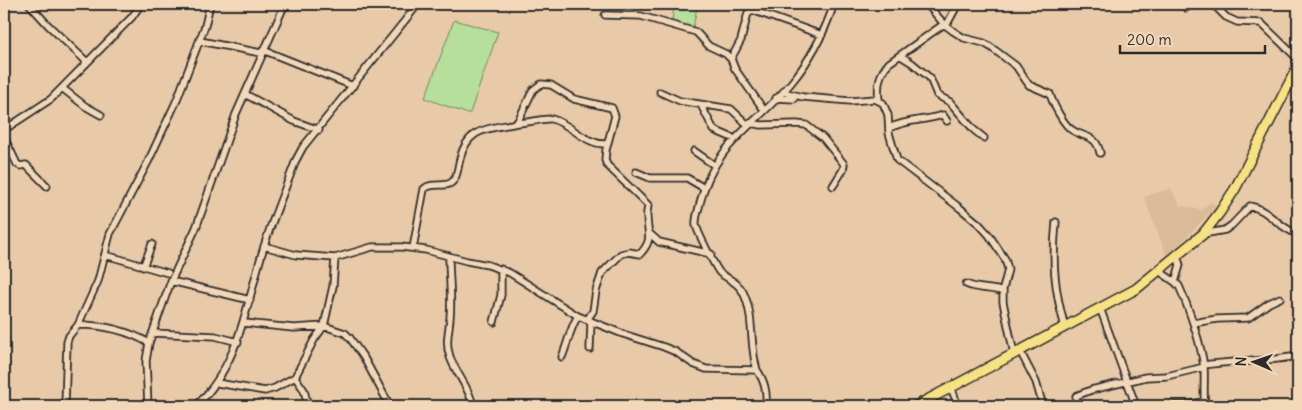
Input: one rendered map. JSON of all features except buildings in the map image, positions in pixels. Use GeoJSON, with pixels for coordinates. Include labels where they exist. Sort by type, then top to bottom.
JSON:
{"type":"FeatureCollection","features":[{"type":"Feature","properties":{"kind":"highway"},"geometry":{"type":"LineString","coordinates":[[916,406],[1136,289],[1203,234],[1235,188],[1298,66]]}},
{"type":"Feature","properties":{"kind":"street"},"geometry":{"type":"LineString","coordinates":[[29,4],[87,62]]}},
{"type":"Feature","properties":{"kind":"street"},"geometry":{"type":"LineString","coordinates":[[4,130],[51,99],[132,17],[142,4]]}},
{"type":"Feature","properties":{"kind":"street"},"geometry":{"type":"LineString","coordinates":[[65,406],[67,342],[78,326],[98,281],[110,234],[148,162],[176,102],[200,41],[210,4]]}},
{"type":"Feature","properties":{"kind":"street"},"geometry":{"type":"LineString","coordinates":[[148,406],[146,361],[149,343],[171,281],[196,228],[236,114],[262,51],[285,4]]}},
{"type":"Feature","properties":{"kind":"street"},"geometry":{"type":"LineString","coordinates":[[196,406],[217,383],[238,342],[264,246],[296,160],[303,148],[415,8],[416,4]]}},
{"type":"Feature","properties":{"kind":"street"},"geometry":{"type":"LineString","coordinates":[[731,59],[741,40],[752,4]]}},
{"type":"Feature","properties":{"kind":"street"},"geometry":{"type":"LineString","coordinates":[[766,406],[767,394],[764,380],[754,359],[751,323],[744,293],[737,284],[716,269],[696,225],[704,188],[714,165],[735,139],[783,92],[807,64],[822,35],[834,4]]}},
{"type":"Feature","properties":{"kind":"street"},"geometry":{"type":"LineString","coordinates":[[927,4],[945,25],[964,38],[984,43],[1016,66],[1029,85],[1050,94],[1053,105],[1066,125],[1071,130],[1095,140],[1100,153]]}},
{"type":"Feature","properties":{"kind":"street"},"geometry":{"type":"LineString","coordinates":[[879,100],[877,86],[881,74],[889,64],[945,25],[958,4]]}},
{"type":"Feature","properties":{"kind":"street"},"geometry":{"type":"LineString","coordinates":[[1213,4],[1226,17],[1237,22],[1261,23],[1298,59]]}},
{"type":"Feature","properties":{"kind":"street"},"geometry":{"type":"LineString","coordinates":[[750,10],[754,9],[822,35]]}},
{"type":"Feature","properties":{"kind":"street"},"geometry":{"type":"LineString","coordinates":[[605,15],[641,16],[696,32],[709,46],[726,54],[731,59],[740,77],[764,110]]}},
{"type":"Feature","properties":{"kind":"street"},"geometry":{"type":"LineString","coordinates":[[200,41],[262,51],[353,86]]}},
{"type":"Feature","properties":{"kind":"street"},"geometry":{"type":"LineString","coordinates":[[901,56],[930,78],[937,95],[950,102],[974,130],[984,138]]}},
{"type":"Feature","properties":{"kind":"street"},"geometry":{"type":"LineString","coordinates":[[1291,80],[1298,89]]}},
{"type":"Feature","properties":{"kind":"street"},"geometry":{"type":"LineString","coordinates":[[518,123],[533,90],[541,84],[551,85],[574,99],[612,108],[614,116],[605,160],[607,165],[648,205],[647,218],[650,233],[648,243],[640,254],[630,252],[621,254],[602,273],[589,320],[590,349]]}},
{"type":"Feature","properties":{"kind":"street"},"geometry":{"type":"LineString","coordinates":[[62,88],[85,106],[102,115]]}},
{"type":"Feature","properties":{"kind":"street"},"geometry":{"type":"LineString","coordinates":[[660,92],[674,100],[730,109],[749,124],[801,124],[815,132],[829,145],[844,164],[843,170],[833,186]]}},
{"type":"Feature","properties":{"kind":"street"},"geometry":{"type":"LineString","coordinates":[[783,92],[818,99],[850,101],[871,99],[879,100],[883,103],[888,115],[891,143],[897,160],[960,208],[989,235],[1008,265],[1003,292],[1004,316],[1017,352],[1036,382],[1043,406]]}},
{"type":"Feature","properties":{"kind":"street"},"geometry":{"type":"LineString","coordinates":[[245,94],[294,121],[319,130]]}},
{"type":"Feature","properties":{"kind":"street"},"geometry":{"type":"LineString","coordinates":[[776,98],[794,99]]}},
{"type":"Feature","properties":{"kind":"street"},"geometry":{"type":"LineString","coordinates":[[701,105],[714,130],[735,139]]}},
{"type":"Feature","properties":{"kind":"street"},"geometry":{"type":"LineString","coordinates":[[889,128],[909,120],[933,118],[941,115],[945,116],[947,121]]}},
{"type":"Feature","properties":{"kind":"street"},"geometry":{"type":"LineString","coordinates":[[413,248],[424,189],[432,185],[452,182],[455,178],[462,149],[475,135],[488,128],[536,122],[549,118],[569,126],[593,143],[607,144]]}},
{"type":"Feature","properties":{"kind":"street"},"geometry":{"type":"LineString","coordinates":[[4,137],[17,164],[20,166],[26,165],[47,186]]}},
{"type":"Feature","properties":{"kind":"street"},"geometry":{"type":"LineString","coordinates":[[694,152],[714,165]]}},
{"type":"Feature","properties":{"kind":"street"},"geometry":{"type":"LineString","coordinates":[[636,172],[650,178],[683,177],[704,188]]}},
{"type":"Feature","properties":{"kind":"street"},"geometry":{"type":"LineString","coordinates":[[1203,234],[1225,230],[1250,206],[1262,211],[1290,232],[1298,234]]}},
{"type":"Feature","properties":{"kind":"street"},"geometry":{"type":"LineString","coordinates":[[1056,222],[1054,279],[1065,327]]}},
{"type":"Feature","properties":{"kind":"street"},"geometry":{"type":"LineString","coordinates":[[650,233],[659,242],[710,254]]}},
{"type":"Feature","properties":{"kind":"street"},"geometry":{"type":"LineString","coordinates":[[143,267],[152,244]]}},
{"type":"Feature","properties":{"kind":"street"},"geometry":{"type":"LineString","coordinates":[[264,246],[296,255],[335,258],[372,247],[389,246],[413,248],[488,264],[522,280],[578,316],[676,352],[693,364],[706,369],[758,370]]}},
{"type":"Feature","properties":{"kind":"street"},"geometry":{"type":"LineString","coordinates":[[104,258],[108,256],[168,273]]}},
{"type":"Feature","properties":{"kind":"street"},"geometry":{"type":"LineString","coordinates":[[449,256],[450,317],[447,348],[473,406]]}},
{"type":"Feature","properties":{"kind":"street"},"geometry":{"type":"LineString","coordinates":[[1175,282],[1180,265],[1177,256]]}},
{"type":"Feature","properties":{"kind":"street"},"geometry":{"type":"LineString","coordinates":[[217,383],[265,391],[275,388],[295,377],[314,340],[324,326],[333,286],[335,258]]}},
{"type":"Feature","properties":{"kind":"street"},"geometry":{"type":"LineString","coordinates":[[494,322],[501,296],[501,269]]}},
{"type":"Feature","properties":{"kind":"street"},"geometry":{"type":"LineString","coordinates":[[1159,271],[1175,282],[1181,292],[1204,366],[1205,404],[1175,405]]}},
{"type":"Feature","properties":{"kind":"street"},"geometry":{"type":"LineString","coordinates":[[171,281],[250,300]]}},
{"type":"Feature","properties":{"kind":"street"},"geometry":{"type":"LineString","coordinates":[[966,284],[976,288],[989,288],[1003,292]]}},
{"type":"Feature","properties":{"kind":"street"},"geometry":{"type":"LineString","coordinates":[[1192,323],[1222,318],[1248,318],[1269,303],[1280,298]]}},
{"type":"Feature","properties":{"kind":"street"},"geometry":{"type":"LineString","coordinates":[[1100,308],[1136,406]]}},
{"type":"Feature","properties":{"kind":"street"},"geometry":{"type":"LineString","coordinates":[[562,357],[573,324],[578,316]]}},
{"type":"Feature","properties":{"kind":"street"},"geometry":{"type":"LineString","coordinates":[[244,323],[294,328],[324,326],[345,333],[364,358],[390,406]]}},
{"type":"Feature","properties":{"kind":"street"},"geometry":{"type":"LineString","coordinates":[[78,326],[97,325],[115,328],[149,343]]}},
{"type":"Feature","properties":{"kind":"street"},"geometry":{"type":"LineString","coordinates":[[153,333],[215,336],[238,342]]}},
{"type":"Feature","properties":{"kind":"street"},"geometry":{"type":"LineString","coordinates":[[1076,406],[1075,398],[1081,393],[1146,378],[1167,376],[1232,361],[1270,361],[1291,357]]}},
{"type":"Feature","properties":{"kind":"street"},"geometry":{"type":"LineString","coordinates":[[295,377],[304,390],[308,406]]}},
{"type":"Feature","properties":{"kind":"street"},"geometry":{"type":"LineString","coordinates":[[951,388],[958,406]]}},
{"type":"Feature","properties":{"kind":"street"},"geometry":{"type":"LineString","coordinates":[[28,406],[49,406]]}},
{"type":"Feature","properties":{"kind":"shaded area"},"geometry":{"type":"Polygon","coordinates":[[[1171,188],[1180,205],[1201,210],[1211,202],[1217,206],[1167,257],[1144,197],[1171,188]]]}},
{"type":"Feature","properties":{"kind":"green space"},"geometry":{"type":"Polygon","coordinates":[[[674,4],[697,7],[693,28],[672,22],[674,4]]]}},
{"type":"Feature","properties":{"kind":"green space"},"geometry":{"type":"Polygon","coordinates":[[[454,20],[498,32],[470,113],[465,113],[425,98],[454,20]]]}}]}
